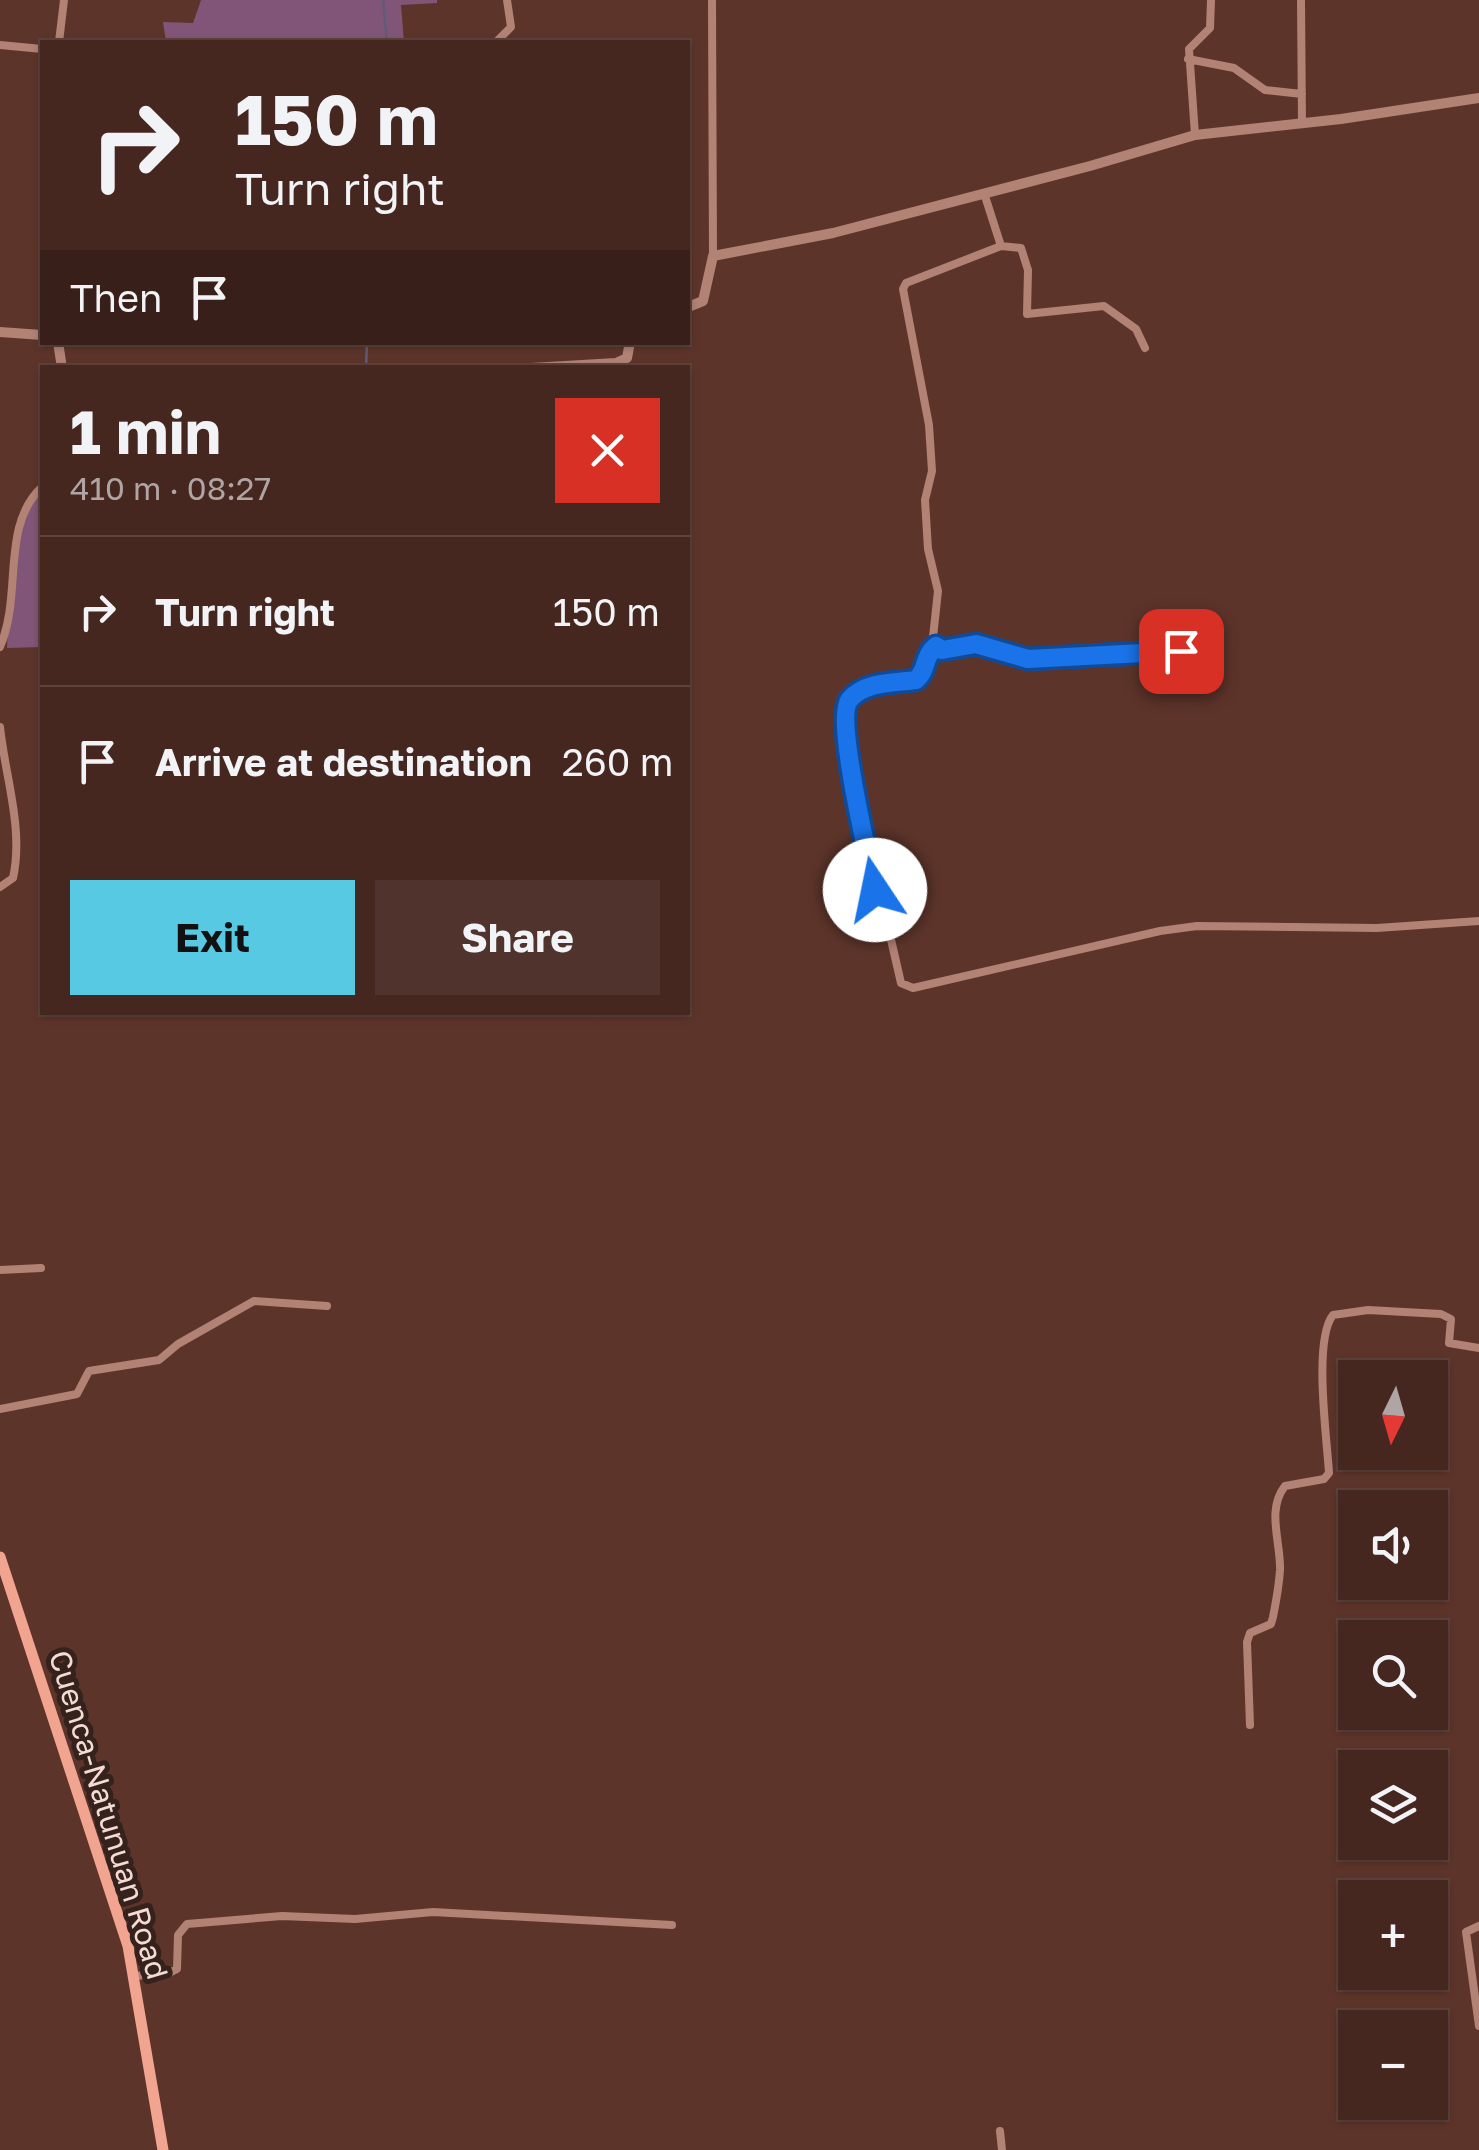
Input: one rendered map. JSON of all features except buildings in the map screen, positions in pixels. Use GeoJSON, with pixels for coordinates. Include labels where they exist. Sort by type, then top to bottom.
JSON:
{"type":"FeatureCollection","features":[{"type":"Feature","properties":{"kind":"main road","name":"Cuenca-Natunuan Road"},"geometry":{"type":"LineString","coordinates":[[0,1557],[135,1976],[162,2150]]}},
{"type":"Feature","properties":{"kind":"street"},"geometry":{"type":"LineString","coordinates":[[59,40],[64,0]]}},
{"type":"Feature","properties":{"kind":"street"},"geometry":{"type":"LineString","coordinates":[[498,40],[511,27],[507,0]]}},
{"type":"Feature","properties":{"kind":"street"},"geometry":{"type":"LineString","coordinates":[[690,305],[703,301],[713,256],[712,0]]}},
{"type":"Feature","properties":{"kind":"street"},"geometry":{"type":"LineString","coordinates":[[1195,135],[1188,59],[1191,45],[1210,28],[1211,0]]}},
{"type":"Feature","properties":{"kind":"street"},"geometry":{"type":"LineString","coordinates":[[1301,0],[1302,123]]}},
{"type":"Feature","properties":{"kind":"street"},"geometry":{"type":"LineString","coordinates":[[0,46],[40,49]]}},
{"type":"Feature","properties":{"kind":"street"},"geometry":{"type":"LineString","coordinates":[[1188,59],[1234,68],[1265,90],[1302,94]]}},
{"type":"Feature","properties":{"kind":"street"},"geometry":{"type":"LineString","coordinates":[[713,256],[833,233],[1195,135],[1479,98]]}},
{"type":"Feature","properties":{"kind":"street"},"geometry":{"type":"LineString","coordinates":[[984,192],[1001,246]]}},
{"type":"Feature","properties":{"kind":"street"},"geometry":{"type":"LineString","coordinates":[[1145,348],[1136,329],[1104,306],[1027,314],[1027,258],[1021,248],[1001,246],[906,283],[902,289],[929,425],[932,470],[925,500],[928,549],[938,591],[933,637],[936,646],[942,650],[976,644],[1028,659],[1181,651]]}},
{"type":"Feature","properties":{"kind":"street"},"geometry":{"type":"LineString","coordinates":[[0,332],[40,335]]}},
{"type":"Feature","properties":{"kind":"street"},"geometry":{"type":"LineString","coordinates":[[582,365],[616,363],[627,358],[629,345]]}},
{"type":"Feature","properties":{"kind":"street"},"geometry":{"type":"LineString","coordinates":[[0,647],[11,611],[14,526],[26,501],[40,488]]}},
{"type":"Feature","properties":{"kind":"street"},"geometry":{"type":"LineString","coordinates":[[936,646],[927,654],[922,674],[916,680],[870,686],[848,700],[845,708],[852,782],[875,890],[883,904],[901,982],[913,988],[1160,930],[1198,926],[1377,928],[1479,921]]}},
{"type":"Feature","properties":{"kind":"street"},"geometry":{"type":"LineString","coordinates":[[0,726],[16,825],[13,878],[0,886]]}},
{"type":"Feature","properties":{"kind":"street"},"geometry":{"type":"LineString","coordinates":[[0,1270],[41,1268]]}},
{"type":"Feature","properties":{"kind":"street"},"geometry":{"type":"LineString","coordinates":[[0,1409],[77,1394],[89,1371],[159,1360],[178,1344],[254,1301],[327,1306]]}},
{"type":"Feature","properties":{"kind":"street"},"geometry":{"type":"LineString","coordinates":[[1250,1725],[1246,1642],[1250,1633],[1271,1624],[1273,1618],[1280,1569],[1275,1522],[1278,1495],[1285,1486],[1324,1479],[1329,1473],[1323,1372],[1327,1322],[1333,1315],[1368,1310],[1441,1314],[1451,1319],[1450,1343],[1479,1348]]}},
{"type":"Feature","properties":{"kind":"street"},"geometry":{"type":"LineString","coordinates":[[0,1601],[14,1594]]}},
{"type":"Feature","properties":{"kind":"street"},"geometry":{"type":"LineString","coordinates":[[135,1976],[178,1969],[178,1936],[187,1924],[282,1916],[355,1920],[433,1912],[672,1925]]}},
{"type":"Feature","properties":{"kind":"street"},"geometry":{"type":"LineString","coordinates":[[1479,1926],[1466,1932],[1479,2026]]}},
{"type":"Feature","properties":{"kind":"street"},"geometry":{"type":"LineString","coordinates":[[1000,2132],[1002,2150]]}},
{"type":"Feature","properties":{"kind":"shaded area"},"geometry":{"type":"Polygon","coordinates":[[[201,0],[437,0],[401,5],[404,40],[166,40],[163,22],[193,23],[201,0]]]}},
{"type":"Feature","properties":{"kind":"shaded area"},"geometry":{"type":"Polygon","coordinates":[[[40,493],[40,647],[7,648],[14,544],[29,507],[40,493]]]}},
{"type":"Feature","properties":{"kind":"waterway"},"geometry":{"type":"LineString","coordinates":[[383,0],[387,40]]}},
{"type":"Feature","properties":{"kind":"waterway"},"geometry":{"type":"LineString","coordinates":[[366,365],[367,345]]}},
{"type":"Feature","properties":{"kind":"route"},"geometry":{"type":"LineString","coordinates":[[875,890],[852,782],[844,718],[848,700],[860,690],[916,680],[922,674],[927,654],[936,646],[942,650],[976,644],[1028,659],[1181,651]]}}]}
